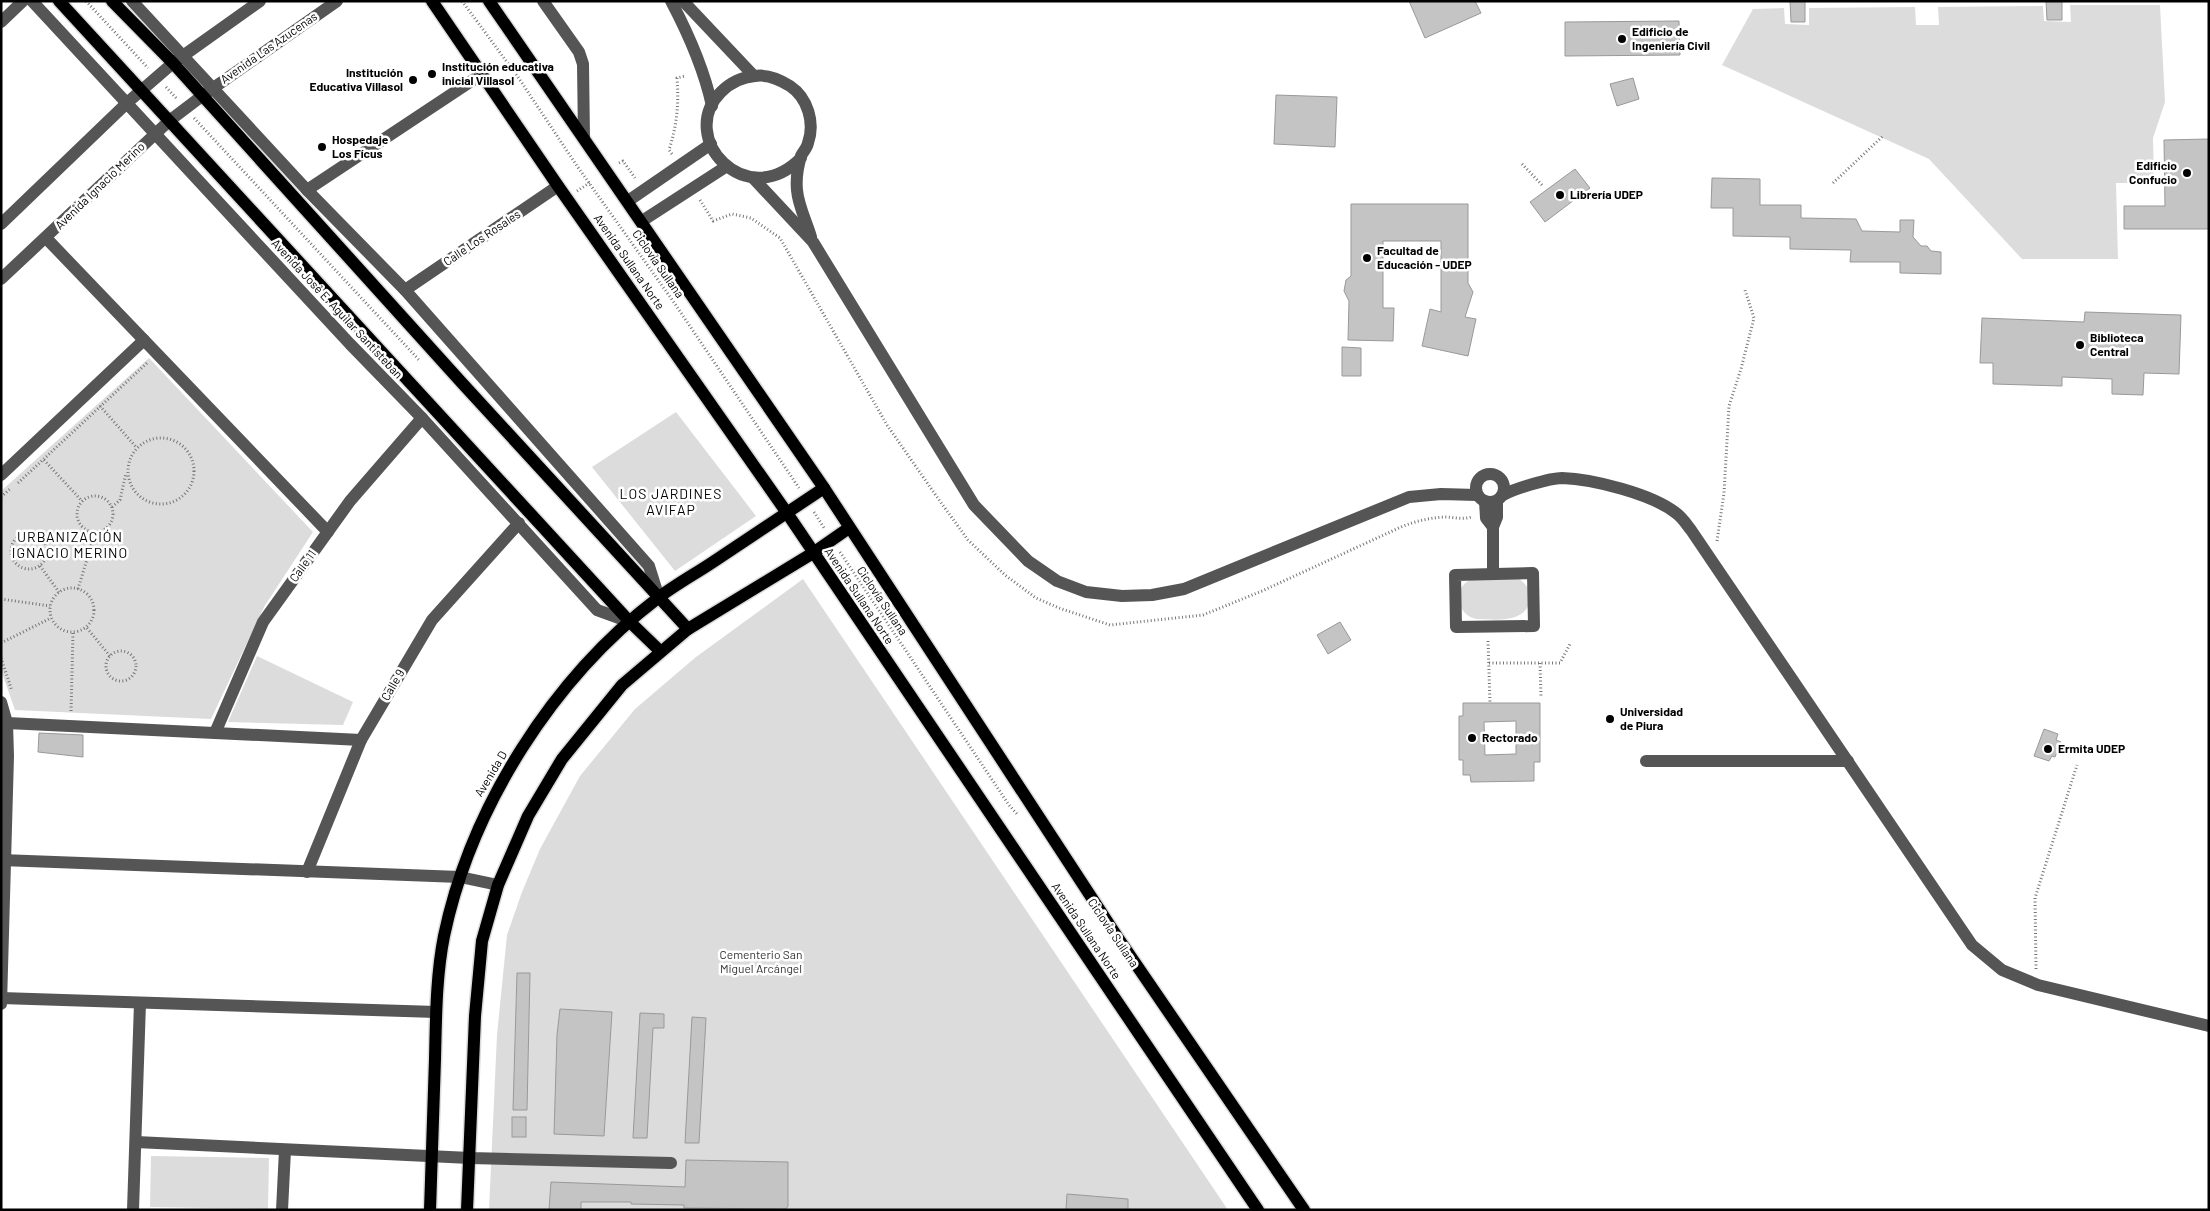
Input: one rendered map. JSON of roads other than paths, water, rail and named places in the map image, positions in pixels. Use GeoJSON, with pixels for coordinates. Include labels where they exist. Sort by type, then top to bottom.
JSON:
{"type":"FeatureCollection","features":[{"type":"Feature","properties":{"kind":"main road","name":"Avenida José E. Aguilar Santisteban"},"geometry":{"type":"LineString","coordinates":[[59,1],[630,622],[660,651]]}},
{"type":"Feature","properties":{"kind":"main road"},"geometry":{"type":"LineString","coordinates":[[112,1],[178,59],[659,598],[688,628]]}},
{"type":"Feature","properties":{"kind":"main road","name":"Avenida Sullana Norte"},"geometry":{"type":"LineString","coordinates":[[432,1],[558,186],[787,512],[1258,1210]]}},
{"type":"Feature","properties":{"kind":"main road","name":"Avenida Sullana Norte"},"geometry":{"type":"LineString","coordinates":[[490,1],[824,488],[1118,938],[1304,1210]]}},
{"type":"Feature","properties":{"kind":"main road","name":"Avenida D"},"geometry":{"type":"LineString","coordinates":[[430,1210],[436,1012],[444,937],[460,877],[488,806],[532,734],[560,695],[630,622],[659,598],[824,488]]}},
{"type":"Feature","properties":{"kind":"main road"},"geometry":{"type":"LineString","coordinates":[[467,1210],[476,1016],[482,941],[498,885],[528,816],[562,759],[622,685],[688,628],[813,553],[849,528]]}},
{"type":"Feature","properties":{"kind":"street"},"geometry":{"type":"LineString","coordinates":[[1,22],[23,1]]}},
{"type":"Feature","properties":{"kind":"street","name":"Avenida José E. Aguilar Santisteban"},"geometry":{"type":"LineString","coordinates":[[32,1],[128,102],[350,344],[422,418],[598,610],[630,622]]}},
{"type":"Feature","properties":{"kind":"street"},"geometry":{"type":"LineString","coordinates":[[132,1],[178,59]]}},
{"type":"Feature","properties":{"kind":"street"},"geometry":{"type":"LineString","coordinates":[[1,224],[156,77],[178,59],[260,1]]}},
{"type":"Feature","properties":{"kind":"street","name":"Avenida Las Azucenas"},"geometry":{"type":"LineString","coordinates":[[207,92],[337,1]]}},
{"type":"Feature","properties":{"kind":"street"},"geometry":{"type":"LineString","coordinates":[[543,1],[579,52],[583,64],[584,138]]}},
{"type":"Feature","properties":{"kind":"street"},"geometry":{"type":"LineString","coordinates":[[671,1],[687,32],[706,77],[712,106]]}},
{"type":"Feature","properties":{"kind":"street"},"geometry":{"type":"LineString","coordinates":[[683,1],[754,76]]}},
{"type":"Feature","properties":{"kind":"street"},"geometry":{"type":"LineString","coordinates":[[307,190],[482,74]]}},
{"type":"Feature","properties":{"kind":"street"},"geometry":{"type":"LineString","coordinates":[[754,76],[768,76],[781,80],[793,88],[803,99],[810,113],[811,129],[808,144],[801,158],[792,167],[780,174],[767,178],[753,178],[739,174],[716,155],[710,144],[708,125],[712,106],[719,95],[729,85],[741,79],[754,76]]}},
{"type":"Feature","properties":{"kind":"street"},"geometry":{"type":"LineString","coordinates":[[207,92],[406,290],[649,566],[659,598]]}},
{"type":"Feature","properties":{"kind":"street","name":"Avenida Ignacio Merino"},"geometry":{"type":"LineString","coordinates":[[1,280],[169,122],[207,92]]}},
{"type":"Feature","properties":{"kind":"street"},"geometry":{"type":"LineString","coordinates":[[628,201],[710,144]]}},
{"type":"Feature","properties":{"kind":"street"},"geometry":{"type":"LineString","coordinates":[[801,158],[797,191],[813,242]]}},
{"type":"Feature","properties":{"kind":"street"},"geometry":{"type":"LineString","coordinates":[[642,221],[727,166]]}},
{"type":"Feature","properties":{"kind":"street"},"geometry":{"type":"LineString","coordinates":[[753,178],[813,242],[974,505],[1028,560],[1057,580],[1086,592],[1122,596],[1152,595],[1184,589],[1409,497],[1441,494],[1489,501],[1526,487],[1560,478],[1628,490],[1661,502],[1678,514],[1714,564],[1972,945],[2002,970],[2038,985],[2209,1026]]}},
{"type":"Feature","properties":{"kind":"street","name":"Calle Los Rosales"},"geometry":{"type":"LineString","coordinates":[[406,290],[558,186]]}},
{"type":"Feature","properties":{"kind":"street"},"geometry":{"type":"LineString","coordinates":[[46,238],[328,532]]}},
{"type":"Feature","properties":{"kind":"street"},"geometry":{"type":"LineString","coordinates":[[1,475],[144,340]]}},
{"type":"Feature","properties":{"kind":"street","name":"Calle 11"},"geometry":{"type":"LineString","coordinates":[[215,733],[264,622],[350,501],[422,418]]}},
{"type":"Feature","properties":{"kind":"street"},"geometry":{"type":"LineString","coordinates":[[1441,494],[1492,473],[1516,485],[1526,487]]}},
{"type":"Feature","properties":{"kind":"street"},"geometry":{"type":"LineString","coordinates":[[1481,476],[1476,485],[1489,501]]}},
{"type":"Feature","properties":{"kind":"street"},"geometry":{"type":"LineString","coordinates":[[1492,574],[1494,527],[1486,518],[1489,501],[1504,484],[1498,476]]}},
{"type":"Feature","properties":{"kind":"street","name":"Calle 9"},"geometry":{"type":"LineString","coordinates":[[306,872],[361,740],[432,620],[518,523]]}},
{"type":"Feature","properties":{"kind":"street"},"geometry":{"type":"LineString","coordinates":[[1533,573],[1534,626],[1456,627],[1456,574],[1492,574],[1533,573]]}},
{"type":"Feature","properties":{"kind":"street"},"geometry":{"type":"LineString","coordinates":[[1,702],[6,722],[8,756],[3,861],[1,1004]]}},
{"type":"Feature","properties":{"kind":"street"},"geometry":{"type":"LineString","coordinates":[[6,722],[361,740]]}},
{"type":"Feature","properties":{"kind":"street"},"geometry":{"type":"LineString","coordinates":[[1646,761],[1848,761]]}},
{"type":"Feature","properties":{"kind":"street"},"geometry":{"type":"LineString","coordinates":[[3,861],[460,877],[498,885]]}},
{"type":"Feature","properties":{"kind":"street"},"geometry":{"type":"LineString","coordinates":[[2,998],[436,1012]]}},
{"type":"Feature","properties":{"kind":"street"},"geometry":{"type":"LineString","coordinates":[[133,1210],[140,1003]]}},
{"type":"Feature","properties":{"kind":"street"},"geometry":{"type":"LineString","coordinates":[[136,1142],[432,1157],[671,1163]]}},
{"type":"Feature","properties":{"kind":"street"},"geometry":{"type":"LineString","coordinates":[[282,1210],[285,1150]]}},
{"type":"Feature","properties":{"kind":"place","name":"Edificio de Ingeniería Civil"},"geometry":{"type":"Point","coordinates":[1622,39]}},
{"type":"Feature","properties":{"kind":"place","name":"Institución educativa inicial Villasol"},"geometry":{"type":"Point","coordinates":[432,74]}},
{"type":"Feature","properties":{"kind":"place","name":"Institución Educativa Villasol"},"geometry":{"type":"Point","coordinates":[413,80]}},
{"type":"Feature","properties":{"kind":"place","name":"Hospedaje Los Fícus"},"geometry":{"type":"Point","coordinates":[322,147]}},
{"type":"Feature","properties":{"kind":"place","name":"Edificio Confucio"},"geometry":{"type":"Point","coordinates":[2187,173]}},
{"type":"Feature","properties":{"kind":"place","name":"Librería UDEP"},"geometry":{"type":"Point","coordinates":[1560,195]}},
{"type":"Feature","properties":{"kind":"place","name":"Facultad de Educación - UDEP"},"geometry":{"type":"Point","coordinates":[1367,258]}},
{"type":"Feature","properties":{"kind":"place","name":"Biblioteca Central"},"geometry":{"type":"Point","coordinates":[2080,345]}},
{"type":"Feature","properties":{"kind":"place","name":"Universidad de Piura"},"geometry":{"type":"Point","coordinates":[1610,719]}},
{"type":"Feature","properties":{"kind":"place","name":"Rectorado"},"geometry":{"type":"Point","coordinates":[1472,738]}},
{"type":"Feature","properties":{"kind":"place","name":"Ermita UDEP"},"geometry":{"type":"Point","coordinates":[2048,749]}},
{"type":"Feature","properties":{"kind":"district","name":"LOS JARDINES AVIFAP"},"geometry":{"type":"Point","coordinates":[671,502]}},
{"type":"Feature","properties":{"kind":"district","name":"URBANIZACIÓN IGNACIO MERINO"},"geometry":{"type":"Point","coordinates":[70,546]}},
{"type":"Feature","properties":{"kind":"park label","name":"Cementerio San Miguel Arcángel"},"geometry":{"type":"Point","coordinates":[761,962]}}]}
